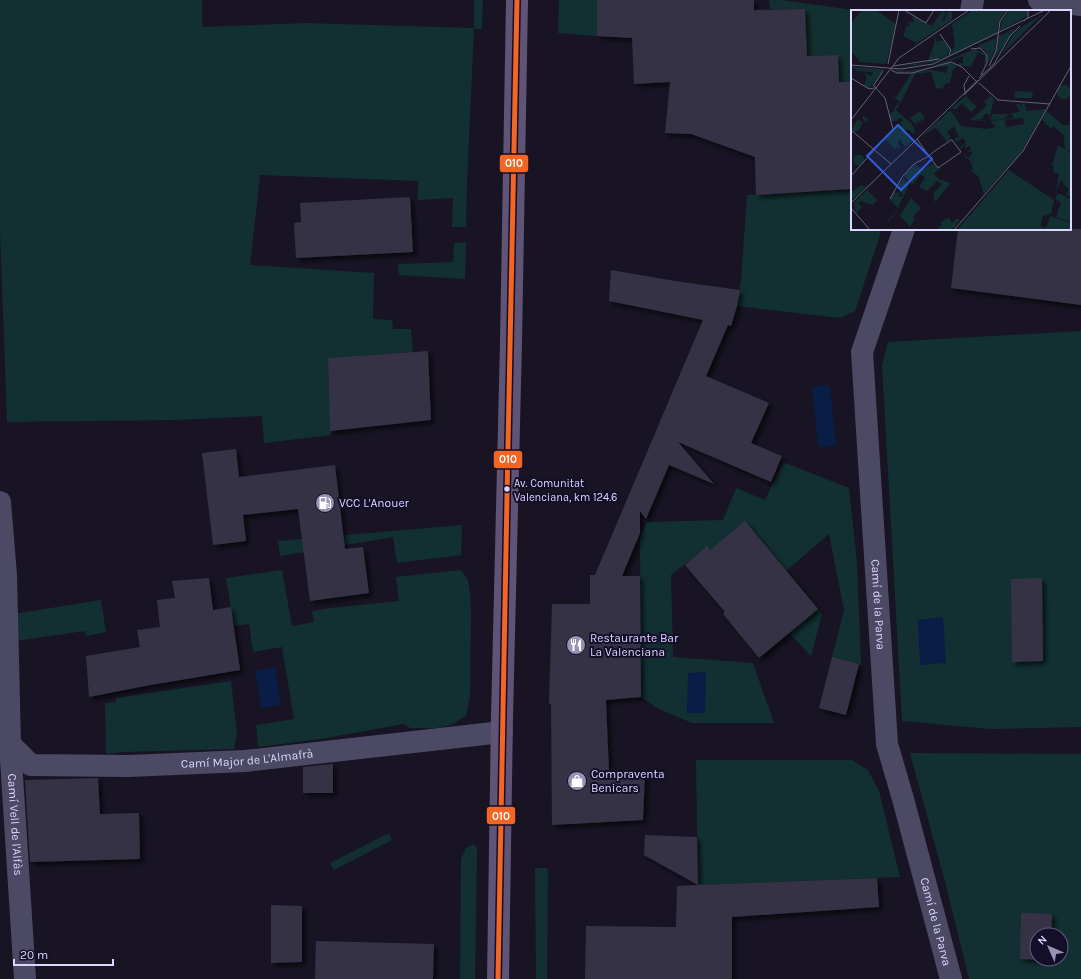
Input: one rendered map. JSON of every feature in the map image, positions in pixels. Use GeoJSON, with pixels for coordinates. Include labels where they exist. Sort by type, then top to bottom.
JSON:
{"type":"FeatureCollection","features":[{"type":"Feature","properties":{"kind":"main road"},"geometry":{"type":"LineString","coordinates":[[498,979],[517,0]]}},
{"type":"Feature","properties":{"kind":"street"},"geometry":{"type":"LineString","coordinates":[[971,10],[973,0]]}},
{"type":"Feature","properties":{"kind":"street"},"geometry":{"type":"LineString","coordinates":[[1039,0],[1081,5]]}},
{"type":"Feature","properties":{"kind":"street","name":"Camí de la Parva"},"geometry":{"type":"LineString","coordinates":[[904,230],[862,352],[887,744],[903,799],[950,979]]}},
{"type":"Feature","properties":{"kind":"street","name":"Camí Vell de l'Alfàs"},"geometry":{"type":"LineString","coordinates":[[0,502],[6,575],[5,744],[25,979]]}},
{"type":"Feature","properties":{"kind":"street","name":"Camí Major de L'Almafrà"},"geometry":{"type":"LineString","coordinates":[[5,744],[31,765],[129,766],[245,761],[502,732]]}},
{"type":"Feature","properties":{"kind":"green space"},"geometry":{"type":"Polygon","coordinates":[[[0,0],[202,0],[202,27],[305,23],[474,28],[474,0],[483,0],[482,29],[474,29],[466,227],[452,227],[453,198],[418,200],[418,181],[260,175],[250,265],[374,273],[373,319],[392,320],[393,329],[411,329],[413,352],[328,358],[331,435],[264,443],[262,416],[176,420],[7,422],[0,229],[0,0]]]}},
{"type":"Feature","properties":{"kind":"green space"},"geometry":{"type":"Polygon","coordinates":[[[559,0],[597,0],[597,36],[558,33],[559,0]]]}},
{"type":"Feature","properties":{"kind":"green space"},"geometry":{"type":"Polygon","coordinates":[[[769,0],[780,0],[854,10],[851,10],[851,82],[839,82],[838,55],[807,56],[805,9],[770,9],[769,0]]]}},
{"type":"Feature","properties":{"kind":"green space"},"geometry":{"type":"Polygon","coordinates":[[[851,190],[851,230],[882,230],[855,311],[840,318],[737,306],[741,281],[747,195],[851,190]]]}},
{"type":"Feature","properties":{"kind":"green space"},"geometry":{"type":"Polygon","coordinates":[[[466,242],[465,279],[399,275],[398,264],[453,262],[454,243],[466,242]]]}},
{"type":"Feature","properties":{"kind":"green space"},"geometry":{"type":"Polygon","coordinates":[[[1081,331],[1081,727],[991,729],[902,721],[882,365],[888,342],[1081,331]]]}},
{"type":"Feature","properties":{"kind":"green space"},"geometry":{"type":"Polygon","coordinates":[[[783,462],[849,488],[857,562],[861,665],[832,657],[844,610],[829,534],[786,571],[745,522],[710,550],[707,547],[671,575],[673,657],[753,663],[774,723],[692,723],[659,709],[641,697],[640,538],[647,522],[723,520],[736,488],[765,500],[783,462]]]}},
{"type":"Feature","properties":{"kind":"green space"},"geometry":{"type":"Polygon","coordinates":[[[462,525],[461,555],[397,563],[393,537],[280,556],[278,541],[462,525]]]}},
{"type":"Feature","properties":{"kind":"green space"},"geometry":{"type":"Polygon","coordinates":[[[282,570],[292,626],[314,622],[312,611],[399,601],[396,577],[461,570],[468,580],[471,612],[470,696],[466,716],[451,725],[436,728],[410,728],[404,724],[320,739],[258,747],[256,725],[294,719],[282,647],[253,652],[249,624],[234,626],[226,578],[282,570]]]}},
{"type":"Feature","properties":{"kind":"green space"},"geometry":{"type":"Polygon","coordinates":[[[101,600],[106,632],[86,636],[85,631],[15,641],[13,614],[101,600]]]}},
{"type":"Feature","properties":{"kind":"green space"},"geometry":{"type":"Polygon","coordinates":[[[818,609],[822,614],[811,656],[789,633],[818,609]]]}},
{"type":"Feature","properties":{"kind":"green space"},"geometry":{"type":"Polygon","coordinates":[[[231,681],[237,734],[234,749],[124,752],[106,754],[105,703],[116,702],[116,698],[231,681]]]}},
{"type":"Feature","properties":{"kind":"green space"},"geometry":{"type":"Polygon","coordinates":[[[910,753],[1081,754],[1081,979],[969,979],[944,878],[910,753]]]}},
{"type":"Feature","properties":{"kind":"green space"},"geometry":{"type":"Polygon","coordinates":[[[696,760],[852,760],[868,770],[879,791],[900,877],[698,885],[696,760]]]}},
{"type":"Feature","properties":{"kind":"green space"},"geometry":{"type":"Polygon","coordinates":[[[389,833],[392,840],[334,870],[330,863],[389,833]]]}},
{"type":"Feature","properties":{"kind":"green space"},"geometry":{"type":"Polygon","coordinates":[[[473,844],[477,848],[475,979],[460,979],[461,859],[466,848],[473,844]]]}},
{"type":"Feature","properties":{"kind":"green space"},"geometry":{"type":"Polygon","coordinates":[[[535,868],[546,868],[548,870],[547,979],[536,979],[535,868]]]}},
{"type":"Feature","properties":{"kind":"water"},"geometry":{"type":"Polygon","coordinates":[[[830,385],[836,446],[818,447],[812,386],[830,385]]]}},
{"type":"Feature","properties":{"kind":"water"},"geometry":{"type":"Polygon","coordinates":[[[943,617],[946,663],[920,665],[918,620],[943,617]]]}},
{"type":"Feature","properties":{"kind":"water"},"geometry":{"type":"Polygon","coordinates":[[[275,667],[281,705],[261,708],[255,671],[275,667]]]}},
{"type":"Feature","properties":{"kind":"water"},"geometry":{"type":"Polygon","coordinates":[[[706,672],[705,713],[687,713],[688,673],[706,672]]]}},
{"type":"Feature","properties":{"kind":"building"},"geometry":{"type":"Polygon","coordinates":[[[597,0],[754,0],[754,10],[805,9],[807,56],[838,55],[839,82],[851,82],[851,189],[756,195],[755,157],[691,134],[665,133],[670,82],[634,84],[632,38],[597,36],[597,0]]]}},
{"type":"Feature","properties":{"kind":"building"},"geometry":{"type":"Polygon","coordinates":[[[410,197],[413,252],[296,258],[294,223],[301,222],[300,203],[410,197]]]}},
{"type":"Feature","properties":{"kind":"building"},"geometry":{"type":"Polygon","coordinates":[[[1081,229],[1081,305],[951,288],[958,230],[1081,229]]]}},
{"type":"Feature","properties":{"kind":"building"},"geometry":{"type":"Polygon","coordinates":[[[611,270],[740,290],[731,326],[728,325],[706,376],[769,403],[751,443],[782,456],[771,482],[678,442],[714,484],[669,465],[646,519],[640,511],[640,533],[622,576],[640,576],[641,697],[606,700],[609,772],[645,773],[643,820],[552,825],[551,704],[549,704],[552,604],[590,604],[590,575],[595,575],[703,320],[609,301],[611,270]]]}},
{"type":"Feature","properties":{"kind":"building"},"geometry":{"type":"Polygon","coordinates":[[[428,351],[431,420],[330,431],[328,358],[428,351]]]}},
{"type":"Feature","properties":{"kind":"building"},"geometry":{"type":"Polygon","coordinates":[[[236,449],[239,477],[335,465],[345,549],[363,547],[369,593],[310,601],[298,509],[243,515],[246,541],[213,545],[202,453],[236,449]]]}},
{"type":"Feature","properties":{"kind":"building"},"geometry":{"type":"Polygon","coordinates":[[[745,521],[818,609],[759,658],[723,614],[725,612],[685,565],[707,546],[710,550],[745,521]]]}},
{"type":"Feature","properties":{"kind":"building"},"geometry":{"type":"Polygon","coordinates":[[[209,578],[213,610],[231,607],[240,670],[89,697],[86,656],[140,647],[137,630],[160,627],[157,600],[175,598],[172,581],[209,578]]]}},
{"type":"Feature","properties":{"kind":"building"},"geometry":{"type":"Polygon","coordinates":[[[1042,578],[1043,661],[1012,662],[1011,579],[1042,578]]]}},
{"type":"Feature","properties":{"kind":"building"},"geometry":{"type":"Polygon","coordinates":[[[832,657],[859,664],[846,715],[819,708],[832,657]]]}},
{"type":"Feature","properties":{"kind":"building"},"geometry":{"type":"Polygon","coordinates":[[[333,764],[333,793],[303,793],[303,767],[333,764]]]}},
{"type":"Feature","properties":{"kind":"building"},"geometry":{"type":"Polygon","coordinates":[[[98,778],[100,814],[139,813],[140,859],[30,862],[25,780],[98,778]]]}},
{"type":"Feature","properties":{"kind":"building"},"geometry":{"type":"Polygon","coordinates":[[[645,835],[697,837],[698,885],[644,855],[645,835]]]}},
{"type":"Feature","properties":{"kind":"building"},"geometry":{"type":"Polygon","coordinates":[[[877,878],[879,907],[732,917],[732,979],[585,979],[586,926],[676,927],[677,886],[877,878]]]}},
{"type":"Feature","properties":{"kind":"building"},"geometry":{"type":"Polygon","coordinates":[[[271,905],[302,906],[302,962],[271,963],[271,905]]]}},
{"type":"Feature","properties":{"kind":"building"},"geometry":{"type":"Polygon","coordinates":[[[1021,913],[1052,914],[1051,927],[1029,927],[1029,959],[1020,959],[1021,913]]]}},
{"type":"Feature","properties":{"kind":"building"},"geometry":{"type":"Polygon","coordinates":[[[316,941],[434,944],[433,979],[315,979],[316,941]]]}},
{"type":"Feature","properties":{"kind":"transit line","name":"010"},"geometry":{"type":"LineString","coordinates":[[498,979],[517,0]]}},
{"type":"Feature","properties":{"kind":"place","name":"Av. Comunitat Valenciana, km 124.6"},"geometry":{"type":"Point","coordinates":[507,489]}},
{"type":"Feature","properties":{"kind":"place","name":"VCC L'Anouer"},"geometry":{"type":"Point","coordinates":[325,503]}},
{"type":"Feature","properties":{"kind":"place","name":"Restaurante Bar La Valenciana"},"geometry":{"type":"Point","coordinates":[576,645]}},
{"type":"Feature","properties":{"kind":"place","name":"Compraventa Benicars"},"geometry":{"type":"Point","coordinates":[577,781]}}]}
